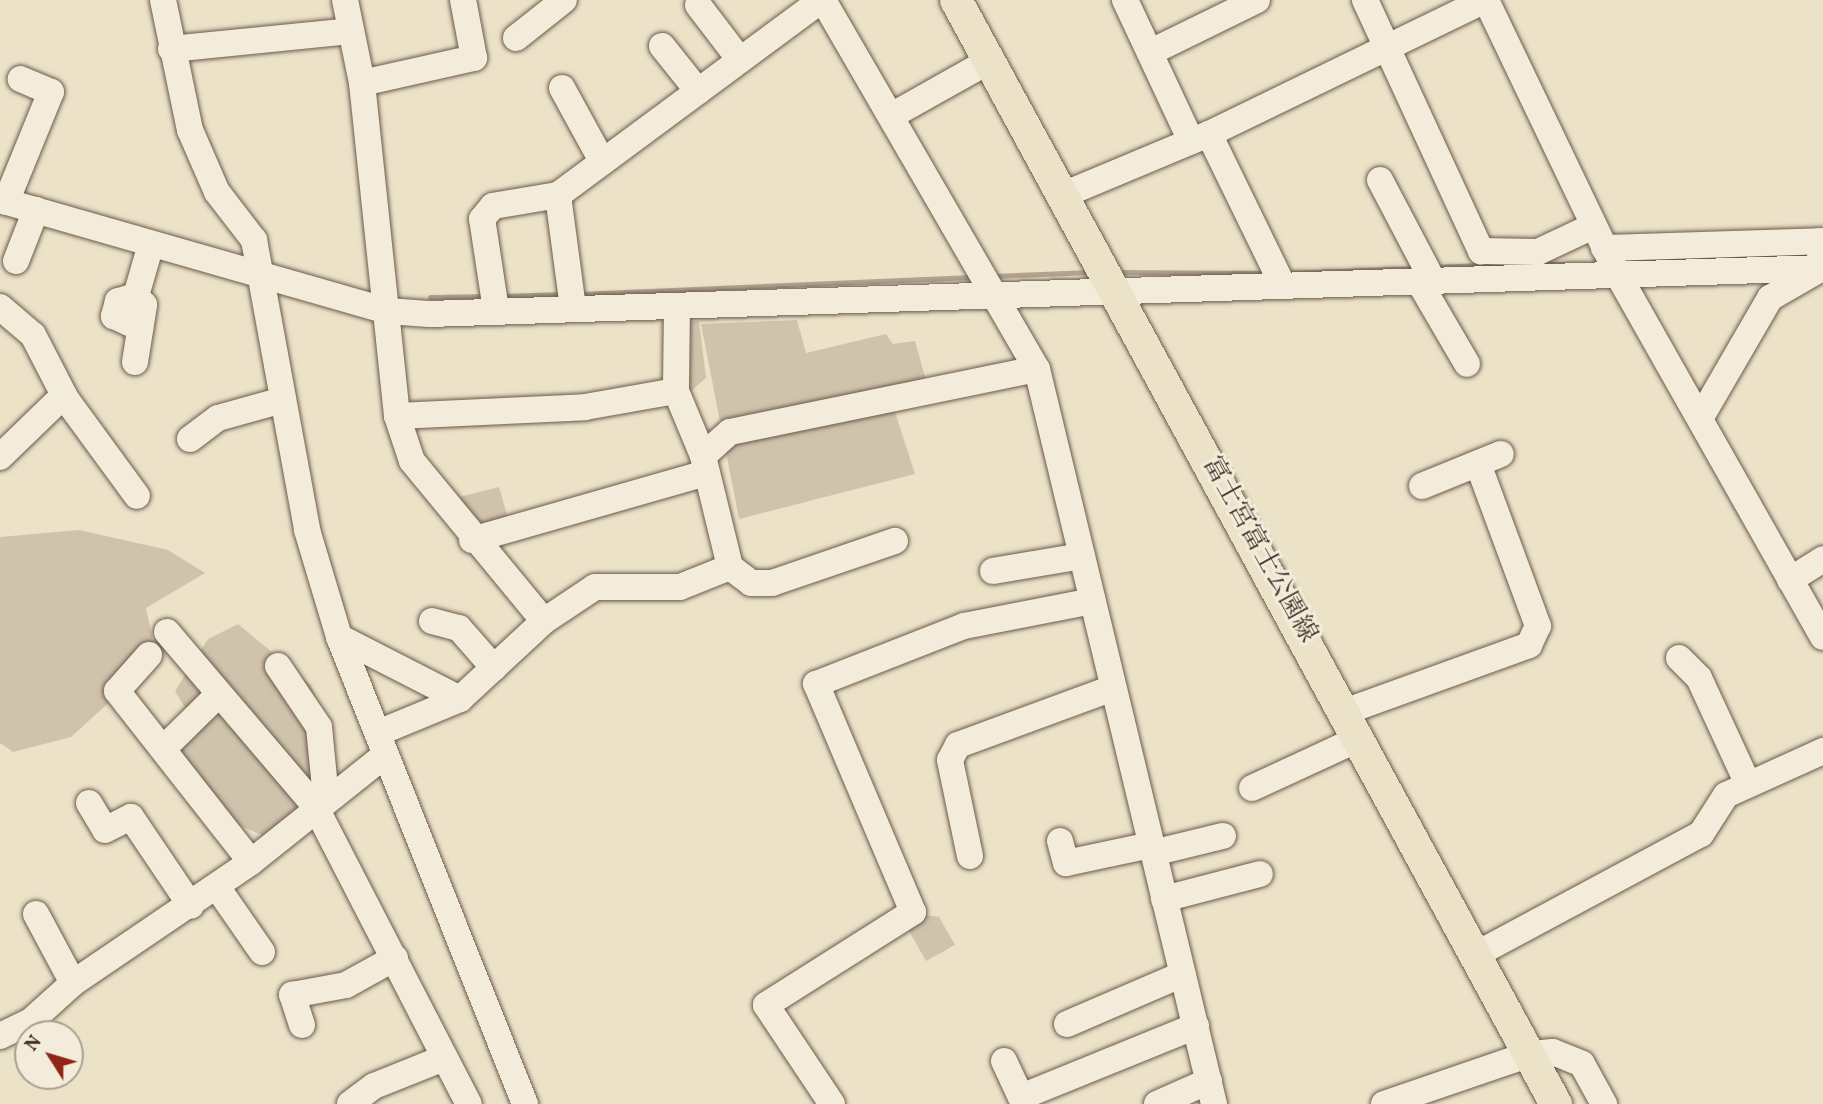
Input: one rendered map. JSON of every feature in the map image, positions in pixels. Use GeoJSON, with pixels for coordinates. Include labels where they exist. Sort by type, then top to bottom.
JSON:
{"type":"FeatureCollection","features":[{"type":"Feature","properties":{"kind":"main road","name":"富士宮富士公園線"},"geometry":{"type":"LineString","coordinates":[[956,0],[1354,724],[1556,1104]]}},
{"type":"Feature","properties":{"kind":"street"},"geometry":{"type":"LineString","coordinates":[[163,0],[190,131],[217,192],[254,240],[307,530],[339,637],[525,1104]]}},
{"type":"Feature","properties":{"kind":"street"},"geometry":{"type":"LineString","coordinates":[[345,0],[362,83],[397,416],[412,461],[472,540],[544,621]]}},
{"type":"Feature","properties":{"kind":"street"},"geometry":{"type":"LineString","coordinates":[[362,83],[474,58],[463,0]]}},
{"type":"Feature","properties":{"kind":"street"},"geometry":{"type":"LineString","coordinates":[[516,38],[564,0]]}},
{"type":"Feature","properties":{"kind":"street"},"geometry":{"type":"LineString","coordinates":[[495,300],[482,219],[493,206],[558,195],[822,0],[1037,369],[1211,1092],[1157,1104]]}},
{"type":"Feature","properties":{"kind":"street"},"geometry":{"type":"LineString","coordinates":[[1125,0],[1151,52],[1276,273]]}},
{"type":"Feature","properties":{"kind":"street"},"geometry":{"type":"LineString","coordinates":[[1151,52],[1257,0]]}},
{"type":"Feature","properties":{"kind":"street"},"geometry":{"type":"LineString","coordinates":[[1366,0],[1481,251],[1538,252],[1598,237],[1821,241],[1822,268]]}},
{"type":"Feature","properties":{"kind":"street"},"geometry":{"type":"LineString","coordinates":[[1062,195],[1200,137],[1486,0],[1616,273],[1701,417],[1823,637]]}},
{"type":"Feature","properties":{"kind":"street"},"geometry":{"type":"LineString","coordinates":[[698,5],[740,60]]}},
{"type":"Feature","properties":{"kind":"street"},"geometry":{"type":"LineString","coordinates":[[171,49],[350,31]]}},
{"type":"Feature","properties":{"kind":"street"},"geometry":{"type":"LineString","coordinates":[[662,46],[698,91]]}},
{"type":"Feature","properties":{"kind":"street"},"geometry":{"type":"LineString","coordinates":[[891,116],[989,61]]}},
{"type":"Feature","properties":{"kind":"street"},"geometry":{"type":"LineString","coordinates":[[21,79],[51,92],[3,201],[151,244],[259,271],[387,311],[495,300],[573,300],[677,306],[996,298],[1108,276],[1616,273],[1822,268]]}},
{"type":"Feature","properties":{"kind":"street"},"geometry":{"type":"LineString","coordinates":[[562,88],[603,161]]}},
{"type":"Feature","properties":{"kind":"street"},"geometry":{"type":"LineString","coordinates":[[1380,180],[1467,364]]}},
{"type":"Feature","properties":{"kind":"street"},"geometry":{"type":"LineString","coordinates":[[558,195],[573,300]]}},
{"type":"Feature","properties":{"kind":"street"},"geometry":{"type":"LineString","coordinates":[[16,261],[36,211]]}},
{"type":"Feature","properties":{"kind":"street"},"geometry":{"type":"LineString","coordinates":[[135,362],[144,305],[136,296],[151,244]]}},
{"type":"Feature","properties":{"kind":"street"},"geometry":{"type":"LineString","coordinates":[[1701,417],[1770,298],[1822,268]]}},
{"type":"Feature","properties":{"kind":"street"},"geometry":{"type":"LineString","coordinates":[[677,306],[676,391],[704,464],[730,567],[751,583],[772,583],[895,541]]}},
{"type":"Feature","properties":{"kind":"street"},"geometry":{"type":"LineString","coordinates":[[0,307],[33,334],[64,395],[137,496]]}},
{"type":"Feature","properties":{"kind":"street"},"geometry":{"type":"LineString","coordinates":[[472,540],[704,464],[730,432],[1037,369]]}},
{"type":"Feature","properties":{"kind":"street"},"geometry":{"type":"LineString","coordinates":[[397,416],[585,407],[676,391]]}},
{"type":"Feature","properties":{"kind":"street"},"geometry":{"type":"LineString","coordinates":[[0,457],[64,395]]}},
{"type":"Feature","properties":{"kind":"street"},"geometry":{"type":"LineString","coordinates":[[190,439],[218,418],[283,400]]}},
{"type":"Feature","properties":{"kind":"street"},"geometry":{"type":"LineString","coordinates":[[1252,788],[1354,724],[1529,645],[1538,626],[1490,459],[1422,486]]}},
{"type":"Feature","properties":{"kind":"street"},"geometry":{"type":"LineString","coordinates":[[993,570],[1082,555]]}},
{"type":"Feature","properties":{"kind":"street"},"geometry":{"type":"LineString","coordinates":[[1790,580],[1823,559]]}},
{"type":"Feature","properties":{"kind":"street"},"geometry":{"type":"LineString","coordinates":[[1,1032],[31,1021],[73,983],[191,906],[251,863],[381,745],[460,699],[544,621],[595,587],[680,587],[730,567]]}},
{"type":"Feature","properties":{"kind":"street"},"geometry":{"type":"LineString","coordinates":[[832,1104],[766,1005],[913,912],[816,684],[964,626],[1093,601]]}},
{"type":"Feature","properties":{"kind":"street"},"geometry":{"type":"LineString","coordinates":[[432,621],[459,628],[494,668]]}},
{"type":"Feature","properties":{"kind":"street"},"geometry":{"type":"LineString","coordinates":[[167,632],[219,694],[320,802],[469,1104]]}},
{"type":"Feature","properties":{"kind":"street"},"geometry":{"type":"LineString","coordinates":[[339,637],[460,699]]}},
{"type":"Feature","properties":{"kind":"street"},"geometry":{"type":"LineString","coordinates":[[149,655],[117,691],[251,863]]}},
{"type":"Feature","properties":{"kind":"street"},"geometry":{"type":"LineString","coordinates":[[1679,658],[1699,678],[1748,785]]}},
{"type":"Feature","properties":{"kind":"street"},"geometry":{"type":"LineString","coordinates":[[278,666],[319,727],[320,802]]}},
{"type":"Feature","properties":{"kind":"street"},"geometry":{"type":"LineString","coordinates":[[971,856],[950,760],[958,745],[1114,688]]}},
{"type":"Feature","properties":{"kind":"street"},"geometry":{"type":"LineString","coordinates":[[163,749],[219,694]]}},
{"type":"Feature","properties":{"kind":"street"},"geometry":{"type":"LineString","coordinates":[[1477,954],[1701,834],[1726,794],[1823,751]]}},
{"type":"Feature","properties":{"kind":"street"},"geometry":{"type":"LineString","coordinates":[[89,803],[106,830],[131,817],[191,906]]}},
{"type":"Feature","properties":{"kind":"street"},"geometry":{"type":"LineString","coordinates":[[1060,841],[1066,863],[1223,836]]}},
{"type":"Feature","properties":{"kind":"street"},"geometry":{"type":"LineString","coordinates":[[1164,899],[1260,874]]}},
{"type":"Feature","properties":{"kind":"street"},"geometry":{"type":"LineString","coordinates":[[217,887],[262,952]]}},
{"type":"Feature","properties":{"kind":"street"},"geometry":{"type":"LineString","coordinates":[[36,914],[73,983]]}},
{"type":"Feature","properties":{"kind":"street"},"geometry":{"type":"LineString","coordinates":[[302,1025],[292,995],[346,985],[395,958]]}},
{"type":"Feature","properties":{"kind":"street"},"geometry":{"type":"LineString","coordinates":[[1067,1024],[1182,974]]}},
{"type":"Feature","properties":{"kind":"street"},"geometry":{"type":"LineString","coordinates":[[1004,1061],[1021,1097],[1196,1026]]}},
{"type":"Feature","properties":{"kind":"street"},"geometry":{"type":"LineString","coordinates":[[1384,1104],[1530,1054],[1553,1052],[1582,1064],[1604,1104]]}},
{"type":"Feature","properties":{"kind":"street"},"geometry":{"type":"LineString","coordinates":[[350,1104],[374,1096],[444,1058]]}},
{"type":"Feature","properties":{"kind":"shaded area"},"geometry":{"type":"Polygon","coordinates":[[[797,320],[806,353],[886,334],[893,344],[915,341],[930,395],[895,412],[915,474],[739,519],[701,324],[797,320]]]}},
{"type":"Feature","properties":{"kind":"shaded area"},"geometry":{"type":"Polygon","coordinates":[[[699,321],[706,378],[685,396],[677,323],[699,321]]]}},
{"type":"Feature","properties":{"kind":"shaded area"},"geometry":{"type":"Polygon","coordinates":[[[499,487],[511,529],[472,540],[443,501],[499,487]]]}},
{"type":"Feature","properties":{"kind":"shaded area"},"geometry":{"type":"Polygon","coordinates":[[[79,530],[168,550],[205,573],[146,608],[157,659],[71,737],[13,752],[0,743],[0,537],[79,530]]]}},
{"type":"Feature","properties":{"kind":"shaded area"},"geometry":{"type":"Polygon","coordinates":[[[238,624],[311,685],[325,722],[327,793],[271,839],[224,819],[179,760],[190,716],[175,691],[208,639],[238,624]]]}},
{"type":"Feature","properties":{"kind":"shaded area"},"geometry":{"type":"Polygon","coordinates":[[[919,914],[939,917],[955,945],[926,961],[904,922],[919,914]]]}},
{"type":"Feature","properties":{"kind":"waterway"},"geometry":{"type":"LineString","coordinates":[[1433,267],[1508,264]]}},
{"type":"Feature","properties":{"kind":"waterway"},"geometry":{"type":"LineString","coordinates":[[1538,264],[1564,264]]}},
{"type":"Feature","properties":{"kind":"waterway"},"geometry":{"type":"LineString","coordinates":[[1287,273],[1417,268]]}},
{"type":"Feature","properties":{"kind":"waterway"},"geometry":{"type":"LineString","coordinates":[[993,276],[1091,272]]}},
{"type":"Feature","properties":{"kind":"waterway"},"geometry":{"type":"LineString","coordinates":[[1115,272],[1266,273]]}},
{"type":"Feature","properties":{"kind":"waterway"},"geometry":{"type":"LineString","coordinates":[[580,294],[972,277]]}},
{"type":"Feature","properties":{"kind":"waterway"},"geometry":{"type":"LineString","coordinates":[[503,296],[563,294]]}},
{"type":"Feature","properties":{"kind":"waterway"},"geometry":{"type":"LineString","coordinates":[[430,297],[486,296]]}}]}
